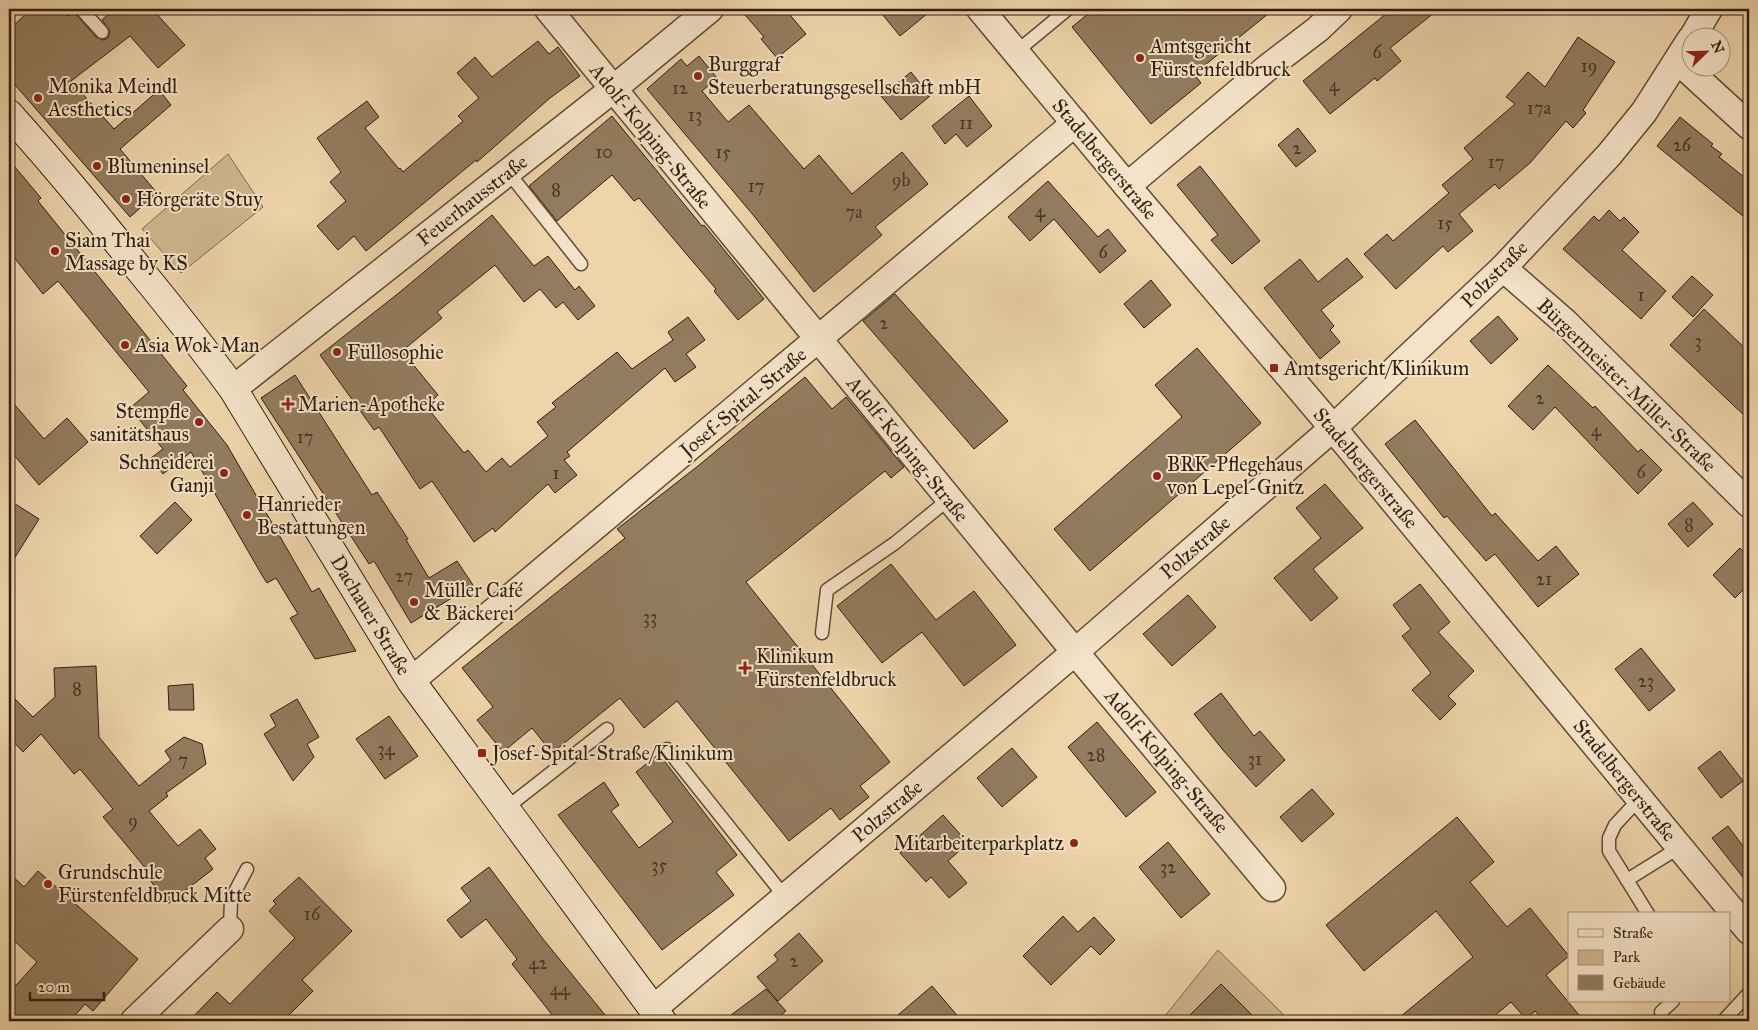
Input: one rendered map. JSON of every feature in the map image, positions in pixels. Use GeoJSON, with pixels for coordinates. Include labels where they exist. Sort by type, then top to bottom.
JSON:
{"type":"FeatureCollection","features":[{"type":"Feature","properties":{"kind":"street","name":"Adolf-Kolping-Straße"},"geometry":{"type":"LineString","coordinates":[[548,9],[612,90],[1272,888]]}},
{"type":"Feature","properties":{"kind":"street","name":"Feuerhausstraße"},"geometry":{"type":"LineString","coordinates":[[233,389],[612,90],[710,9]]}},
{"type":"Feature","properties":{"kind":"street","name":"Stadelbergerstraße"},"geometry":{"type":"LineString","coordinates":[[980,9],[1333,428],[1749,931]]}},
{"type":"Feature","properties":{"kind":"street"},"geometry":{"type":"LineString","coordinates":[[1128,186],[1267,68],[1318,29],[1339,9]]}},
{"type":"Feature","properties":{"kind":"street","name":"Polzstraße"},"geometry":{"type":"LineString","coordinates":[[1698,28],[1709,9]]}},
{"type":"Feature","properties":{"kind":"street","name":"Polzstraße"},"geometry":{"type":"LineString","coordinates":[[657,1015],[785,897],[1075,652],[1333,428],[1503,268],[1609,155],[1644,112],[1680,57]]}},
{"type":"Feature","properties":{"kind":"street"},"geometry":{"type":"LineString","coordinates":[[1712,78],[1749,126]]}},
{"type":"Feature","properties":{"kind":"street","name":"Dachauer Straße"},"geometry":{"type":"LineString","coordinates":[[9,114],[115,238],[202,346],[233,389],[411,681],[657,1015]]}},
{"type":"Feature","properties":{"kind":"street","name":"Josef-Spital-Straße"},"geometry":{"type":"LineString","coordinates":[[411,681],[1075,123]]}},
{"type":"Feature","properties":{"kind":"street","name":"Bürgermeister-Miller-Straße"},"geometry":{"type":"LineString","coordinates":[[1503,268],[1565,322],[1749,504]]}},
{"type":"Feature","properties":{"kind":"street"},"geometry":{"type":"LineString","coordinates":[[134,1021],[230,929]]}},
{"type":"Feature","properties":{"kind":"lane"},"geometry":{"type":"LineString","coordinates":[[81,9],[102,32]]}},
{"type":"Feature","properties":{"kind":"lane"},"geometry":{"type":"LineString","coordinates":[[1016,52],[1068,9]]}},
{"type":"Feature","properties":{"kind":"lane"},"geometry":{"type":"LineString","coordinates":[[508,172],[581,264]]}},
{"type":"Feature","properties":{"kind":"lane"},"geometry":{"type":"LineString","coordinates":[[822,633],[827,590],[895,543],[949,499]]}},
{"type":"Feature","properties":{"kind":"lane"},"geometry":{"type":"LineString","coordinates":[[505,809],[607,729]]}},
{"type":"Feature","properties":{"kind":"lane"},"geometry":{"type":"LineString","coordinates":[[667,749],[785,897]]}},
{"type":"Feature","properties":{"kind":"lane"},"geometry":{"type":"LineString","coordinates":[[1640,798],[1615,826],[1609,838],[1609,851],[1647,912]]}},
{"type":"Feature","properties":{"kind":"lane"},"geometry":{"type":"LineString","coordinates":[[1627,880],[1680,847]]}},
{"type":"Feature","properties":{"kind":"lane"},"geometry":{"type":"LineString","coordinates":[[230,929],[231,899],[247,869]]}},
{"type":"Feature","properties":{"kind":"lane"},"geometry":{"type":"LineString","coordinates":[[1723,1021],[1749,993]]}},
{"type":"Feature","properties":{"kind":"lane"},"geometry":{"type":"LineString","coordinates":[[1661,1012],[1672,1002]]}},
{"type":"Feature","properties":{"kind":"green space"},"geometry":{"type":"Polygon","coordinates":[[[228,154],[263,207],[181,273],[142,229],[228,154]]]}},
{"type":"Feature","properties":{"kind":"green space"},"geometry":{"type":"Polygon","coordinates":[[[1218,950],[1290,1021],[1161,1021],[1218,950]]]}},
{"type":"Feature","properties":{"kind":"building"},"geometry":{"type":"Polygon","coordinates":[[[31,9],[60,9],[67,16],[73,11],[96,37],[103,40],[108,38],[110,31],[102,20],[115,9],[152,9],[185,45],[158,68],[130,36],[71,81],[114,129],[159,90],[171,105],[120,149],[157,193],[130,217],[9,78],[9,30],[31,9]]]}},
{"type":"Feature","properties":{"kind":"building"},"geometry":{"type":"Polygon","coordinates":[[[740,9],[785,9],[806,34],[777,58],[761,39],[764,37],[740,9]]]}},
{"type":"Feature","properties":{"kind":"building"},"geometry":{"type":"Polygon","coordinates":[[[878,9],[933,9],[900,36],[878,9]]]}},
{"type":"Feature","properties":{"kind":"building"},"geometry":{"type":"Polygon","coordinates":[[[1094,9],[1274,9],[1194,74],[1201,83],[1151,124],[1072,27],[1094,9]]]}},
{"type":"Feature","properties":{"kind":"building"},"geometry":{"type":"Polygon","coordinates":[[[1392,9],[1439,9],[1390,48],[1401,61],[1377,81],[1375,78],[1330,114],[1303,81],[1392,9]]]}},
{"type":"Feature","properties":{"kind":"building"},"geometry":{"type":"Polygon","coordinates":[[[1578,37],[1615,62],[1583,110],[1586,113],[1573,128],[1566,121],[1530,163],[1499,189],[1495,184],[1459,214],[1473,231],[1448,252],[1443,246],[1396,289],[1364,254],[1387,234],[1393,241],[1449,193],[1442,185],[1473,159],[1464,148],[1515,104],[1506,97],[1528,72],[1545,87],[1578,37]]]}},
{"type":"Feature","properties":{"kind":"building"},"geometry":{"type":"Polygon","coordinates":[[[538,41],[549,54],[558,47],[580,76],[550,98],[477,162],[476,160],[366,251],[354,236],[338,250],[317,226],[346,201],[330,182],[341,172],[317,138],[367,101],[379,117],[365,128],[403,172],[463,121],[458,116],[479,98],[457,73],[475,57],[492,77],[538,41]]]}},
{"type":"Feature","properties":{"kind":"building"},"geometry":{"type":"Polygon","coordinates":[[[699,56],[717,78],[702,91],[728,122],[749,105],[804,169],[819,155],[852,194],[902,152],[928,184],[875,227],[882,235],[814,292],[754,216],[647,89],[681,59],[687,66],[699,56]]]}},
{"type":"Feature","properties":{"kind":"building"},"geometry":{"type":"Polygon","coordinates":[[[911,72],[930,96],[901,120],[881,96],[911,72]]]}},
{"type":"Feature","properties":{"kind":"building"},"geometry":{"type":"Polygon","coordinates":[[[969,96],[992,126],[967,147],[956,134],[945,144],[932,126],[969,96]]]}},
{"type":"Feature","properties":{"kind":"building"},"geometry":{"type":"Polygon","coordinates":[[[612,116],[764,299],[738,320],[714,291],[716,289],[639,198],[634,201],[612,175],[557,221],[529,186],[612,116]]]}},
{"type":"Feature","properties":{"kind":"building"},"geometry":{"type":"Polygon","coordinates":[[[1680,117],[1713,144],[1711,146],[1722,154],[1719,157],[1749,181],[1749,221],[1657,146],[1680,117]]]}},
{"type":"Feature","properties":{"kind":"building"},"geometry":{"type":"Polygon","coordinates":[[[1298,128],[1316,151],[1296,167],[1278,145],[1298,128]]]}},
{"type":"Feature","properties":{"kind":"building"},"geometry":{"type":"Polygon","coordinates":[[[9,160],[41,198],[38,201],[187,386],[183,390],[227,445],[312,592],[319,588],[356,651],[315,659],[290,618],[298,614],[276,578],[267,583],[263,577],[191,452],[163,474],[151,458],[163,449],[130,408],[149,392],[58,281],[43,294],[9,251],[9,160]]]}},
{"type":"Feature","properties":{"kind":"building"},"geometry":{"type":"Polygon","coordinates":[[[1200,166],[1260,241],[1232,264],[1211,240],[1218,235],[1177,185],[1200,166]]]}},
{"type":"Feature","properties":{"kind":"building"},"geometry":{"type":"Polygon","coordinates":[[[1048,181],[1098,237],[1108,229],[1126,251],[1100,273],[1054,219],[1030,241],[1008,217],[1048,181]]]}},
{"type":"Feature","properties":{"kind":"building"},"geometry":{"type":"Polygon","coordinates":[[[1609,210],[1620,221],[1624,217],[1639,232],[1622,250],[1666,291],[1641,319],[1563,249],[1594,216],[1599,221],[1609,210]]]}},
{"type":"Feature","properties":{"kind":"building"},"geometry":{"type":"Polygon","coordinates":[[[492,215],[534,266],[548,256],[575,290],[579,286],[595,306],[578,320],[563,302],[556,308],[540,289],[524,302],[495,265],[437,312],[442,318],[402,351],[438,395],[426,406],[464,453],[468,450],[486,472],[502,458],[510,467],[548,436],[537,422],[556,407],[552,403],[617,352],[632,369],[673,340],[668,332],[688,317],[705,340],[686,354],[696,367],[675,382],[665,368],[567,452],[570,456],[564,460],[577,475],[555,493],[548,484],[495,532],[493,528],[474,542],[432,481],[420,489],[379,427],[374,430],[320,355],[400,292],[492,215]]]}},
{"type":"Feature","properties":{"kind":"building"},"geometry":{"type":"Polygon","coordinates":[[[1347,258],[1363,277],[1321,310],[1334,326],[1330,330],[1340,342],[1320,359],[1264,288],[1300,259],[1318,282],[1347,258]]]}},
{"type":"Feature","properties":{"kind":"building"},"geometry":{"type":"Polygon","coordinates":[[[1692,276],[1713,295],[1693,317],[1672,297],[1692,276]]]}},
{"type":"Feature","properties":{"kind":"building"},"geometry":{"type":"Polygon","coordinates":[[[1151,280],[1171,305],[1144,328],[1124,304],[1151,280]]]}},
{"type":"Feature","properties":{"kind":"building"},"geometry":{"type":"Polygon","coordinates":[[[895,294],[1008,421],[974,449],[863,321],[895,294]]]}},
{"type":"Feature","properties":{"kind":"building"},"geometry":{"type":"Polygon","coordinates":[[[1704,309],[1749,352],[1749,420],[1670,345],[1704,309]]]}},
{"type":"Feature","properties":{"kind":"building"},"geometry":{"type":"Polygon","coordinates":[[[1498,316],[1518,339],[1491,364],[1470,341],[1498,316]]]}},
{"type":"Feature","properties":{"kind":"building","name":"BRK-Pflegehaus von Lepel-Gnitz"},"geometry":{"type":"Polygon","coordinates":[[[1197,348],[1261,423],[1090,571],[1054,529],[1182,417],[1155,385],[1197,348]]]}},
{"type":"Feature","properties":{"kind":"building"},"geometry":{"type":"Polygon","coordinates":[[[1548,365],[1593,408],[1595,406],[1638,452],[1641,449],[1662,470],[1638,494],[1555,407],[1533,430],[1508,406],[1548,365]]]}},
{"type":"Feature","properties":{"kind":"building"},"geometry":{"type":"Polygon","coordinates":[[[295,375],[372,495],[377,492],[408,539],[406,540],[429,578],[457,561],[473,585],[411,623],[374,561],[369,564],[261,398],[295,375]]]}},
{"type":"Feature","properties":{"kind":"building"},"geometry":{"type":"Polygon","coordinates":[[[805,377],[832,409],[846,397],[904,467],[891,478],[885,471],[746,582],[890,762],[860,786],[869,797],[840,820],[831,808],[789,841],[677,701],[644,728],[620,698],[552,753],[532,728],[503,752],[477,720],[493,707],[462,668],[625,538],[617,529],[698,466],[805,377]]]}},
{"type":"Feature","properties":{"kind":"building"},"geometry":{"type":"Polygon","coordinates":[[[9,398],[44,439],[67,418],[88,442],[39,485],[9,449],[9,398]]]}},
{"type":"Feature","properties":{"kind":"building"},"geometry":{"type":"Polygon","coordinates":[[[1415,420],[1492,516],[1495,513],[1538,561],[1556,546],[1579,574],[1538,607],[1495,554],[1486,561],[1447,516],[1444,518],[1385,444],[1415,420]]]}},
{"type":"Feature","properties":{"kind":"building"},"geometry":{"type":"Polygon","coordinates":[[[1325,484],[1363,528],[1313,569],[1338,598],[1311,621],[1274,578],[1321,538],[1296,508],[1325,484]]]}},
{"type":"Feature","properties":{"kind":"building"},"geometry":{"type":"Polygon","coordinates":[[[9,500],[39,519],[9,567],[9,500]]]}},
{"type":"Feature","properties":{"kind":"building"},"geometry":{"type":"Polygon","coordinates":[[[175,502],[192,520],[157,554],[140,536],[175,502]]]}},
{"type":"Feature","properties":{"kind":"building"},"geometry":{"type":"Polygon","coordinates":[[[1693,502],[1713,524],[1688,547],[1668,524],[1693,502]]]}},
{"type":"Feature","properties":{"kind":"building"},"geometry":{"type":"Polygon","coordinates":[[[1740,548],[1749,558],[1749,584],[1735,598],[1713,575],[1740,548]]]}},
{"type":"Feature","properties":{"kind":"building"},"geometry":{"type":"Polygon","coordinates":[[[891,564],[936,620],[974,591],[1016,645],[964,686],[922,632],[882,663],[837,606],[891,564]]]}},
{"type":"Feature","properties":{"kind":"building"},"geometry":{"type":"Polygon","coordinates":[[[1420,584],[1450,622],[1438,632],[1474,671],[1448,696],[1456,704],[1440,720],[1412,690],[1431,673],[1402,636],[1411,629],[1393,605],[1420,584]]]}},
{"type":"Feature","properties":{"kind":"building"},"geometry":{"type":"Polygon","coordinates":[[[1188,595],[1216,627],[1172,666],[1143,634],[1188,595]]]}},
{"type":"Feature","properties":{"kind":"building"},"geometry":{"type":"Polygon","coordinates":[[[1641,648],[1675,690],[1649,711],[1615,669],[1641,648]]]}},
{"type":"Feature","properties":{"kind":"building"},"geometry":{"type":"Polygon","coordinates":[[[96,666],[99,737],[139,786],[171,760],[165,751],[184,737],[202,744],[206,764],[166,793],[168,796],[149,811],[178,846],[200,829],[216,849],[205,858],[213,869],[168,904],[144,872],[147,870],[103,817],[113,809],[80,769],[74,774],[41,734],[23,752],[9,737],[9,693],[33,717],[55,697],[54,668],[96,666]]]}},
{"type":"Feature","properties":{"kind":"building"},"geometry":{"type":"Polygon","coordinates":[[[193,684],[194,710],[169,710],[168,686],[193,684]]]}},
{"type":"Feature","properties":{"kind":"building"},"geometry":{"type":"Polygon","coordinates":[[[1221,693],[1254,736],[1260,731],[1285,760],[1256,787],[1194,714],[1221,693]]]}},
{"type":"Feature","properties":{"kind":"building"},"geometry":{"type":"Polygon","coordinates":[[[297,699],[319,737],[307,744],[314,757],[293,781],[264,734],[276,726],[270,715],[297,699]]]}},
{"type":"Feature","properties":{"kind":"building"},"geometry":{"type":"Polygon","coordinates":[[[389,716],[418,756],[385,779],[356,739],[389,716]]]}},
{"type":"Feature","properties":{"kind":"building"},"geometry":{"type":"Polygon","coordinates":[[[1097,722],[1156,792],[1126,817],[1068,747],[1097,722]]]}},
{"type":"Feature","properties":{"kind":"building"},"geometry":{"type":"Polygon","coordinates":[[[1012,748],[1037,777],[1002,807],[977,778],[1012,748]]]}},
{"type":"Feature","properties":{"kind":"building"},"geometry":{"type":"Polygon","coordinates":[[[1720,751],[1743,781],[1721,798],[1698,768],[1720,751]]]}},
{"type":"Feature","properties":{"kind":"building"},"geometry":{"type":"Polygon","coordinates":[[[659,754],[737,855],[716,872],[734,895],[662,950],[558,815],[604,782],[619,805],[611,811],[639,848],[673,822],[636,772],[659,754]]]}},
{"type":"Feature","properties":{"kind":"building"},"geometry":{"type":"Polygon","coordinates":[[[1312,789],[1334,814],[1302,842],[1280,817],[1312,789]]]}},
{"type":"Feature","properties":{"kind":"building"},"geometry":{"type":"Polygon","coordinates":[[[943,815],[968,843],[948,861],[967,883],[949,898],[931,877],[926,882],[900,853],[943,815]]]}},
{"type":"Feature","properties":{"kind":"building"},"geometry":{"type":"Polygon","coordinates":[[[1457,817],[1494,862],[1470,882],[1507,927],[1530,908],[1568,955],[1568,957],[1546,975],[1584,1021],[1544,1021],[1535,1011],[1526,1019],[1511,1002],[1488,1021],[1395,1021],[1473,957],[1436,911],[1364,971],[1326,925],[1457,817]]]}},
{"type":"Feature","properties":{"kind":"building"},"geometry":{"type":"Polygon","coordinates":[[[1728,826],[1749,854],[1749,885],[1712,838],[1728,826]]]}},
{"type":"Feature","properties":{"kind":"building"},"geometry":{"type":"Polygon","coordinates":[[[1168,842],[1210,894],[1181,918],[1139,867],[1168,842]]]}},
{"type":"Feature","properties":{"kind":"building"},"geometry":{"type":"Polygon","coordinates":[[[489,867],[543,939],[610,1021],[557,1021],[512,964],[517,959],[486,919],[461,938],[447,920],[471,901],[461,888],[489,867]]]}},
{"type":"Feature","properties":{"kind":"building","name":"Grundschule Fürstenfeldbruck Mitte"},"geometry":{"type":"Polygon","coordinates":[[[38,871],[138,959],[93,1011],[85,1004],[70,1021],[9,1021],[9,993],[37,962],[9,936],[9,873],[24,887],[38,871]]]}},
{"type":"Feature","properties":{"kind":"building"},"geometry":{"type":"Polygon","coordinates":[[[299,877],[352,931],[302,980],[313,991],[283,1021],[189,1021],[217,992],[230,1004],[295,938],[269,911],[276,904],[273,901],[299,877]]]}},
{"type":"Feature","properties":{"kind":"building"},"geometry":{"type":"Polygon","coordinates":[[[1063,916],[1078,932],[1094,917],[1115,940],[1100,955],[1091,946],[1051,985],[1023,956],[1063,916]]]}},
{"type":"Feature","properties":{"kind":"building"},"geometry":{"type":"Polygon","coordinates":[[[799,933],[823,961],[778,1001],[757,977],[778,960],[774,955],[799,933]]]}},
{"type":"Feature","properties":{"kind":"building"},"geometry":{"type":"Polygon","coordinates":[[[1221,984],[1258,1021],[1184,1021],[1221,984]]]}},
{"type":"Feature","properties":{"kind":"building"},"geometry":{"type":"Polygon","coordinates":[[[932,986],[962,1021],[891,1021],[932,986]]]}},
{"type":"Feature","properties":{"kind":"building"},"geometry":{"type":"Polygon","coordinates":[[[766,989],[786,1011],[774,1021],[723,1021],[766,989]]]}},
{"type":"Feature","properties":{"kind":"place","name":"Amtsgericht Fürstenfeldbruck"},"geometry":{"type":"Point","coordinates":[1140,58]}},
{"type":"Feature","properties":{"kind":"place","name":"Burggraf Steuerberatungsgesellschaft mbH"},"geometry":{"type":"Point","coordinates":[698,76]}},
{"type":"Feature","properties":{"kind":"place","name":"Monika Meindl Aesthetics"},"geometry":{"type":"Point","coordinates":[38,98]}},
{"type":"Feature","properties":{"kind":"place","name":"Blumeninsel"},"geometry":{"type":"Point","coordinates":[97,166]}},
{"type":"Feature","properties":{"kind":"place","name":"Hörgeräte Stuy"},"geometry":{"type":"Point","coordinates":[126,199]}},
{"type":"Feature","properties":{"kind":"place","name":"Siam Thai Massage by KS"},"geometry":{"type":"Point","coordinates":[55,251]}},
{"type":"Feature","properties":{"kind":"place","name":"Asia Wok-Man"},"geometry":{"type":"Point","coordinates":[125,345]}},
{"type":"Feature","properties":{"kind":"place","name":"Füllosophie"},"geometry":{"type":"Point","coordinates":[337,352]}},
{"type":"Feature","properties":{"kind":"place","name":"Amtsgericht/Klinikum"},"geometry":{"type":"Point","coordinates":[1274,368]}},
{"type":"Feature","properties":{"kind":"place","name":"Marien-Apotheke"},"geometry":{"type":"Point","coordinates":[288,404]}},
{"type":"Feature","properties":{"kind":"place","name":"Stempfle sanitätshaus"},"geometry":{"type":"Point","coordinates":[199,422]}},
{"type":"Feature","properties":{"kind":"place","name":"Schneiderei Ganji"},"geometry":{"type":"Point","coordinates":[224,473]}},
{"type":"Feature","properties":{"kind":"place","name":"BRK-Pflegehaus von Lepel-Gnitz"},"geometry":{"type":"Point","coordinates":[1157,476]}},
{"type":"Feature","properties":{"kind":"place","name":"Hanrieder Bestattungen"},"geometry":{"type":"Point","coordinates":[247,515]}},
{"type":"Feature","properties":{"kind":"place","name":"Müller Café & Bäckerei"},"geometry":{"type":"Point","coordinates":[414,602]}},
{"type":"Feature","properties":{"kind":"place","name":"Klinikum Fürstenfeldbruck"},"geometry":{"type":"Point","coordinates":[745,668]}},
{"type":"Feature","properties":{"kind":"place","name":"Josef-Spital-Straße/Klinikum"},"geometry":{"type":"Point","coordinates":[482,753]}},
{"type":"Feature","properties":{"kind":"place","name":"Mitarbeiterparkplatz"},"geometry":{"type":"Point","coordinates":[1074,843]}},
{"type":"Feature","properties":{"kind":"place","name":"Grundschule Fürstenfeldbruck Mitte"},"geometry":{"type":"Point","coordinates":[48,884]}}]}
